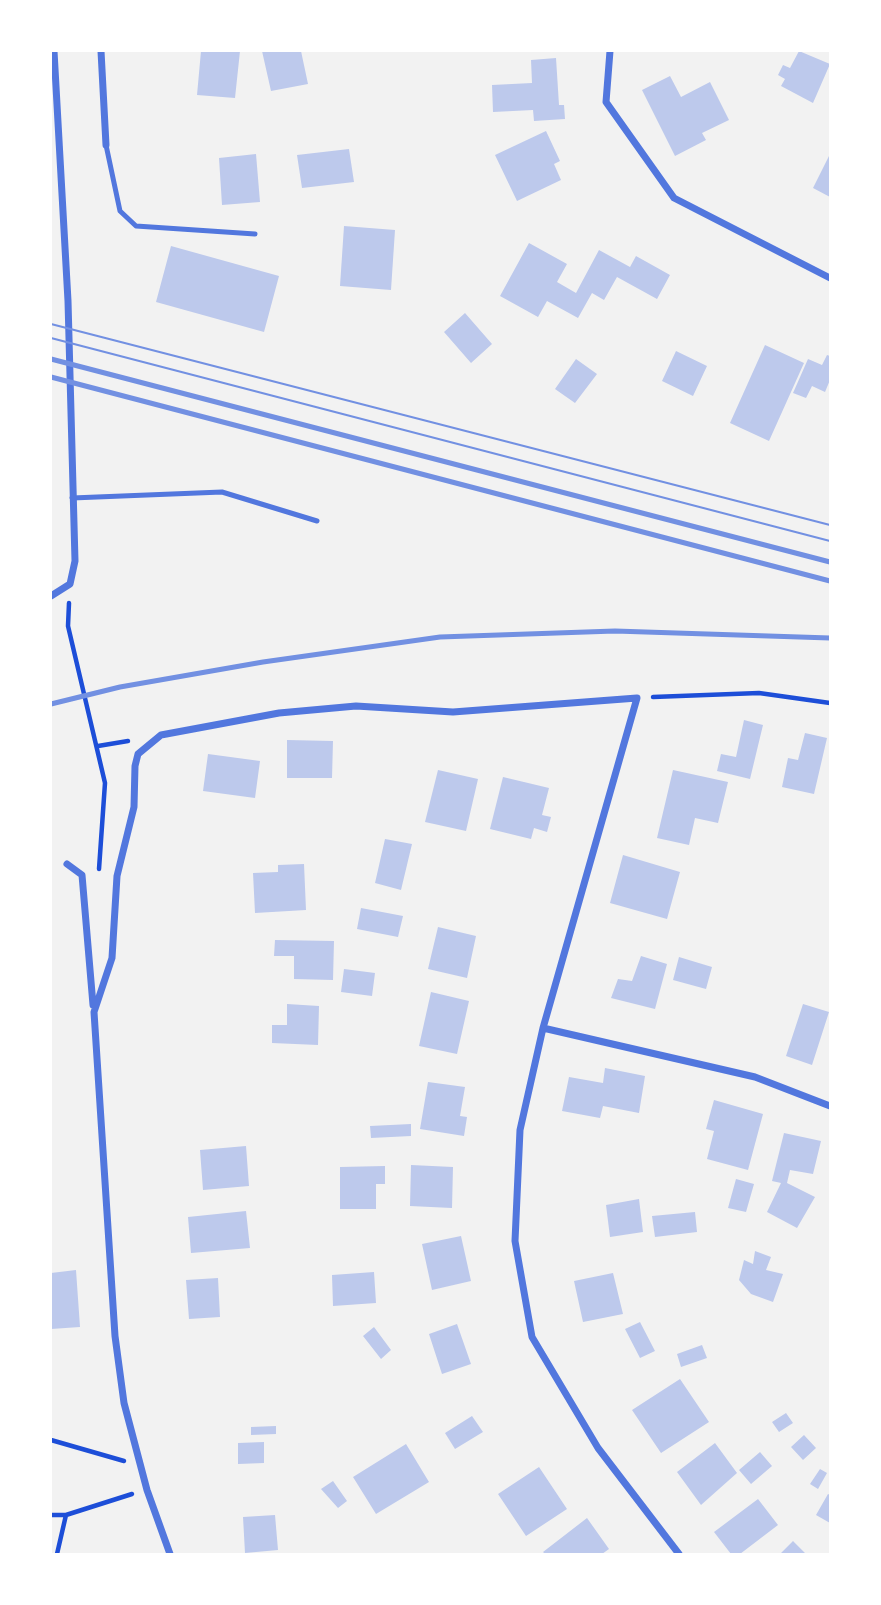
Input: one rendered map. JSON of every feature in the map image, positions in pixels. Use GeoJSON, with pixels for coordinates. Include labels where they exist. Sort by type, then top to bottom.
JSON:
{"type":"FeatureCollection","features":[{"type":"Feature","properties":{"kind":"street"},"geometry":{"type":"LineString","coordinates":[[51,596],[69,584],[75,562],[68,301],[54,51]]}},
{"type":"Feature","properties":{"kind":"street"},"geometry":{"type":"LineString","coordinates":[[101,51],[106,145]]}},
{"type":"Feature","properties":{"kind":"street"},"geometry":{"type":"LineString","coordinates":[[610,51],[606,103],[674,198],[830,278]]}},
{"type":"Feature","properties":{"kind":"street"},"geometry":{"type":"LineString","coordinates":[[94,1012],[112,958],[117,876],[134,807],[135,766],[138,754],[161,735],[250,717],[361,706],[453,712],[637,698],[543,1028],[520,1130],[514,1241],[532,1336],[598,1448],[679,1554]]}},
{"type":"Feature","properties":{"kind":"street"},"geometry":{"type":"LineString","coordinates":[[67,864],[82,875],[94,1012],[115,1335],[124,1403],[146,1490],[170,1554]]}},
{"type":"Feature","properties":{"kind":"street"},"geometry":{"type":"LineString","coordinates":[[543,1028],[755,1077],[830,1106]]}},
{"type":"Feature","properties":{"kind":"lane"},"geometry":{"type":"LineString","coordinates":[[106,145],[120,211],[135,226],[255,234]]}},
{"type":"Feature","properties":{"kind":"lane"},"geometry":{"type":"LineString","coordinates":[[72,498],[222,492],[317,521]]}},
{"type":"Feature","properties":{"kind":"path"},"geometry":{"type":"LineString","coordinates":[[68,626],[98,746],[124,740]]}},
{"type":"Feature","properties":{"kind":"path"},"geometry":{"type":"LineString","coordinates":[[637,698],[758,693],[830,703]]}},
{"type":"Feature","properties":{"kind":"path"},"geometry":{"type":"LineString","coordinates":[[51,1440],[139,1466]]}},
{"type":"Feature","properties":{"kind":"path"},"geometry":{"type":"LineString","coordinates":[[51,1515],[66,1515],[146,1490]]}},
{"type":"Feature","properties":{"kind":"path"},"geometry":{"type":"LineString","coordinates":[[57,1554],[66,1515]]}},
{"type":"Feature","properties":{"kind":"building"},"geometry":{"type":"Polygon","coordinates":[[[201,51],[240,51],[235,98],[197,95],[201,51]]]}},
{"type":"Feature","properties":{"kind":"building"},"geometry":{"type":"Polygon","coordinates":[[[262,51],[301,51],[308,84],[271,91],[262,51]]]}},
{"type":"Feature","properties":{"kind":"building"},"geometry":{"type":"Polygon","coordinates":[[[799,51],[830,64],[813,103],[781,86],[785,79],[778,75],[783,65],[790,68],[799,51]]]}},
{"type":"Feature","properties":{"kind":"building"},"geometry":{"type":"Polygon","coordinates":[[[556,58],[559,105],[564,105],[565,119],[534,121],[533,110],[493,112],[492,85],[532,83],[531,60],[556,58]]]}},
{"type":"Feature","properties":{"kind":"building"},"geometry":{"type":"Polygon","coordinates":[[[670,76],[681,97],[710,82],[729,120],[702,133],[706,140],[675,156],[642,90],[670,76]]]}},
{"type":"Feature","properties":{"kind":"building"},"geometry":{"type":"Polygon","coordinates":[[[546,131],[560,161],[554,164],[561,180],[517,201],[495,155],[546,131]]]}},
{"type":"Feature","properties":{"kind":"building"},"geometry":{"type":"Polygon","coordinates":[[[349,149],[354,182],[302,188],[297,155],[349,149]]]}},
{"type":"Feature","properties":{"kind":"building"},"geometry":{"type":"Polygon","coordinates":[[[256,154],[260,202],[222,205],[219,158],[256,154]]]}},
{"type":"Feature","properties":{"kind":"building"},"geometry":{"type":"Polygon","coordinates":[[[830,154],[830,197],[813,188],[830,154]]]}},
{"type":"Feature","properties":{"kind":"building"},"geometry":{"type":"Polygon","coordinates":[[[344,226],[395,230],[391,290],[340,286],[344,226]]]}},
{"type":"Feature","properties":{"kind":"building"},"geometry":{"type":"Polygon","coordinates":[[[529,243],[567,264],[557,282],[576,293],[599,250],[630,267],[636,256],[670,275],[657,299],[617,277],[604,300],[592,293],[578,318],[547,301],[538,317],[500,296],[529,243]]]}},
{"type":"Feature","properties":{"kind":"building"},"geometry":{"type":"Polygon","coordinates":[[[171,246],[279,276],[264,332],[156,302],[171,246]]]}},
{"type":"Feature","properties":{"kind":"building"},"geometry":{"type":"Polygon","coordinates":[[[465,313],[492,344],[471,363],[444,332],[465,313]]]}},
{"type":"Feature","properties":{"kind":"building"},"geometry":{"type":"Polygon","coordinates":[[[765,345],[804,363],[769,441],[730,423],[765,345]]]}},
{"type":"Feature","properties":{"kind":"building"},"geometry":{"type":"Polygon","coordinates":[[[676,351],[707,366],[693,396],[662,381],[676,351]]]}},
{"type":"Feature","properties":{"kind":"building"},"geometry":{"type":"Polygon","coordinates":[[[827,355],[830,356],[830,380],[825,392],[812,386],[806,398],[793,393],[808,359],[822,365],[827,355]]]}},
{"type":"Feature","properties":{"kind":"building"},"geometry":{"type":"Polygon","coordinates":[[[576,359],[597,374],[575,403],[555,389],[576,359]]]}},
{"type":"Feature","properties":{"kind":"building"},"geometry":{"type":"Polygon","coordinates":[[[744,720],[763,725],[750,779],[717,771],[721,754],[736,757],[744,720]]]}},
{"type":"Feature","properties":{"kind":"building"},"geometry":{"type":"Polygon","coordinates":[[[805,733],[827,738],[814,794],[782,787],[788,758],[798,760],[805,733]]]}},
{"type":"Feature","properties":{"kind":"building"},"geometry":{"type":"Polygon","coordinates":[[[287,740],[333,741],[332,778],[287,778],[287,740]]]}},
{"type":"Feature","properties":{"kind":"building"},"geometry":{"type":"Polygon","coordinates":[[[208,754],[260,761],[255,798],[203,791],[208,754]]]}},
{"type":"Feature","properties":{"kind":"building"},"geometry":{"type":"Polygon","coordinates":[[[438,770],[478,779],[466,831],[425,822],[438,770]]]}},
{"type":"Feature","properties":{"kind":"building"},"geometry":{"type":"Polygon","coordinates":[[[673,770],[728,782],[718,823],[695,818],[689,845],[657,838],[673,770]]]}},
{"type":"Feature","properties":{"kind":"building"},"geometry":{"type":"Polygon","coordinates":[[[503,777],[549,788],[542,815],[551,817],[547,832],[534,828],[531,839],[490,829],[503,777]]]}},
{"type":"Feature","properties":{"kind":"building"},"geometry":{"type":"Polygon","coordinates":[[[385,839],[412,844],[401,890],[375,883],[385,839]]]}},
{"type":"Feature","properties":{"kind":"building"},"geometry":{"type":"Polygon","coordinates":[[[623,855],[680,872],[667,919],[610,903],[623,855]]]}},
{"type":"Feature","properties":{"kind":"building"},"geometry":{"type":"Polygon","coordinates":[[[304,864],[306,910],[255,913],[253,873],[278,872],[278,865],[304,864]]]}},
{"type":"Feature","properties":{"kind":"building"},"geometry":{"type":"Polygon","coordinates":[[[361,908],[403,916],[398,937],[357,929],[361,908]]]}},
{"type":"Feature","properties":{"kind":"building"},"geometry":{"type":"Polygon","coordinates":[[[438,927],[476,936],[467,978],[428,969],[438,927]]]}},
{"type":"Feature","properties":{"kind":"building"},"geometry":{"type":"Polygon","coordinates":[[[275,940],[334,941],[333,980],[294,979],[294,956],[274,956],[275,940]]]}},
{"type":"Feature","properties":{"kind":"building"},"geometry":{"type":"Polygon","coordinates":[[[641,956],[667,964],[655,1009],[611,998],[618,979],[632,981],[641,956]]]}},
{"type":"Feature","properties":{"kind":"building"},"geometry":{"type":"Polygon","coordinates":[[[679,957],[712,967],[706,989],[673,980],[679,957]]]}},
{"type":"Feature","properties":{"kind":"building"},"geometry":{"type":"Polygon","coordinates":[[[344,969],[375,973],[372,996],[341,992],[344,969]]]}},
{"type":"Feature","properties":{"kind":"building"},"geometry":{"type":"Polygon","coordinates":[[[431,992],[469,1001],[457,1054],[419,1046],[431,992]]]}},
{"type":"Feature","properties":{"kind":"building"},"geometry":{"type":"Polygon","coordinates":[[[287,1004],[319,1006],[318,1045],[272,1043],[272,1025],[287,1025],[287,1004]]]}},
{"type":"Feature","properties":{"kind":"building"},"geometry":{"type":"Polygon","coordinates":[[[803,1004],[829,1012],[812,1065],[786,1056],[803,1004]]]}},
{"type":"Feature","properties":{"kind":"building"},"geometry":{"type":"Polygon","coordinates":[[[605,1068],[645,1076],[639,1113],[603,1106],[600,1118],[562,1111],[569,1077],[603,1083],[605,1068]]]}},
{"type":"Feature","properties":{"kind":"building"},"geometry":{"type":"Polygon","coordinates":[[[428,1082],[465,1087],[460,1116],[467,1117],[464,1136],[420,1129],[428,1082]]]}},
{"type":"Feature","properties":{"kind":"building"},"geometry":{"type":"Polygon","coordinates":[[[714,1100],[763,1114],[748,1170],[707,1159],[714,1131],[706,1129],[714,1100]]]}},
{"type":"Feature","properties":{"kind":"building"},"geometry":{"type":"Polygon","coordinates":[[[411,1124],[411,1136],[371,1138],[370,1126],[411,1124]]]}},
{"type":"Feature","properties":{"kind":"building"},"geometry":{"type":"Polygon","coordinates":[[[784,1133],[821,1141],[813,1174],[790,1170],[787,1183],[815,1197],[797,1228],[767,1212],[781,1183],[772,1181],[784,1133]]]}},
{"type":"Feature","properties":{"kind":"building"},"geometry":{"type":"Polygon","coordinates":[[[246,1146],[249,1186],[203,1190],[200,1150],[246,1146]]]}},
{"type":"Feature","properties":{"kind":"building"},"geometry":{"type":"Polygon","coordinates":[[[411,1165],[453,1167],[452,1208],[410,1206],[411,1165]]]}},
{"type":"Feature","properties":{"kind":"building"},"geometry":{"type":"Polygon","coordinates":[[[385,1166],[385,1184],[376,1184],[376,1209],[340,1209],[340,1167],[385,1166]]]}},
{"type":"Feature","properties":{"kind":"building"},"geometry":{"type":"Polygon","coordinates":[[[736,1179],[754,1184],[746,1212],[728,1208],[736,1179]]]}},
{"type":"Feature","properties":{"kind":"building"},"geometry":{"type":"Polygon","coordinates":[[[639,1199],[643,1232],[610,1237],[606,1205],[639,1199]]]}},
{"type":"Feature","properties":{"kind":"building"},"geometry":{"type":"Polygon","coordinates":[[[246,1211],[250,1248],[191,1253],[188,1217],[246,1211]]]}},
{"type":"Feature","properties":{"kind":"building"},"geometry":{"type":"Polygon","coordinates":[[[695,1212],[697,1232],[655,1237],[652,1216],[695,1212]]]}},
{"type":"Feature","properties":{"kind":"building"},"geometry":{"type":"Polygon","coordinates":[[[461,1236],[471,1281],[432,1290],[422,1244],[461,1236]]]}},
{"type":"Feature","properties":{"kind":"building"},"geometry":{"type":"Polygon","coordinates":[[[755,1251],[771,1257],[766,1270],[783,1274],[773,1302],[751,1294],[739,1280],[744,1260],[753,1264],[755,1251]]]}},
{"type":"Feature","properties":{"kind":"building"},"geometry":{"type":"Polygon","coordinates":[[[76,1270],[80,1327],[51,1329],[51,1273],[76,1270]]]}},
{"type":"Feature","properties":{"kind":"building"},"geometry":{"type":"Polygon","coordinates":[[[374,1272],[376,1303],[333,1306],[332,1275],[374,1272]]]}},
{"type":"Feature","properties":{"kind":"building"},"geometry":{"type":"Polygon","coordinates":[[[613,1273],[623,1314],[583,1322],[574,1281],[613,1273]]]}},
{"type":"Feature","properties":{"kind":"building"},"geometry":{"type":"Polygon","coordinates":[[[218,1278],[220,1317],[189,1319],[186,1280],[218,1278]]]}},
{"type":"Feature","properties":{"kind":"building"},"geometry":{"type":"Polygon","coordinates":[[[640,1322],[655,1351],[640,1358],[625,1329],[640,1322]]]}},
{"type":"Feature","properties":{"kind":"building"},"geometry":{"type":"Polygon","coordinates":[[[457,1324],[471,1364],[442,1374],[429,1334],[457,1324]]]}},
{"type":"Feature","properties":{"kind":"building"},"geometry":{"type":"Polygon","coordinates":[[[374,1327],[391,1350],[381,1359],[363,1336],[374,1327]]]}},
{"type":"Feature","properties":{"kind":"building"},"geometry":{"type":"Polygon","coordinates":[[[702,1345],[707,1358],[681,1367],[677,1354],[702,1345]]]}},
{"type":"Feature","properties":{"kind":"building"},"geometry":{"type":"Polygon","coordinates":[[[680,1379],[709,1422],[661,1453],[632,1410],[680,1379]]]}},
{"type":"Feature","properties":{"kind":"building"},"geometry":{"type":"Polygon","coordinates":[[[786,1413],[793,1423],[779,1432],[772,1422],[786,1413]]]}},
{"type":"Feature","properties":{"kind":"building"},"geometry":{"type":"Polygon","coordinates":[[[472,1416],[483,1432],[455,1449],[445,1433],[472,1416]]]}},
{"type":"Feature","properties":{"kind":"building"},"geometry":{"type":"Polygon","coordinates":[[[276,1426],[276,1434],[251,1435],[251,1427],[276,1426]]]}},
{"type":"Feature","properties":{"kind":"building"},"geometry":{"type":"Polygon","coordinates":[[[804,1435],[816,1448],[803,1460],[791,1447],[804,1435]]]}},
{"type":"Feature","properties":{"kind":"building"},"geometry":{"type":"Polygon","coordinates":[[[264,1442],[264,1463],[238,1464],[238,1443],[264,1442]]]}},
{"type":"Feature","properties":{"kind":"building"},"geometry":{"type":"Polygon","coordinates":[[[715,1443],[737,1473],[701,1505],[677,1472],[715,1443]]]}},
{"type":"Feature","properties":{"kind":"building"},"geometry":{"type":"Polygon","coordinates":[[[406,1444],[429,1482],[376,1514],[353,1477],[406,1444]]]}},
{"type":"Feature","properties":{"kind":"building"},"geometry":{"type":"Polygon","coordinates":[[[760,1452],[772,1466],[751,1484],[739,1470],[760,1452]]]}},
{"type":"Feature","properties":{"kind":"building"},"geometry":{"type":"Polygon","coordinates":[[[539,1467],[567,1509],[526,1536],[498,1494],[539,1467]]]}},
{"type":"Feature","properties":{"kind":"building"},"geometry":{"type":"Polygon","coordinates":[[[820,1469],[827,1473],[818,1489],[810,1484],[820,1469]]]}},
{"type":"Feature","properties":{"kind":"building"},"geometry":{"type":"Polygon","coordinates":[[[333,1481],[347,1501],[338,1508],[321,1489],[333,1481]]]}},
{"type":"Feature","properties":{"kind":"building"},"geometry":{"type":"Polygon","coordinates":[[[828,1494],[830,1495],[830,1523],[816,1515],[828,1494]]]}},
{"type":"Feature","properties":{"kind":"building"},"geometry":{"type":"Polygon","coordinates":[[[758,1499],[778,1525],[740,1554],[731,1554],[714,1532],[758,1499]]]}},
{"type":"Feature","properties":{"kind":"building"},"geometry":{"type":"Polygon","coordinates":[[[275,1515],[278,1550],[245,1553],[243,1517],[275,1515]]]}},
{"type":"Feature","properties":{"kind":"building"},"geometry":{"type":"Polygon","coordinates":[[[587,1518],[609,1549],[602,1554],[543,1552],[587,1518]]]}},
{"type":"Feature","properties":{"kind":"building"},"geometry":{"type":"Polygon","coordinates":[[[793,1541],[806,1554],[780,1554],[793,1541]]]}},
{"type":"Feature","properties":{"kind":"tram line"},"geometry":{"type":"LineString","coordinates":[[51,324],[830,525]]}},
{"type":"Feature","properties":{"kind":"tram line"},"geometry":{"type":"LineString","coordinates":[[51,338],[830,541]]}},
{"type":"Feature","properties":{"kind":"railway"},"geometry":{"type":"LineString","coordinates":[[51,359],[830,562]]}},
{"type":"Feature","properties":{"kind":"railway"},"geometry":{"type":"LineString","coordinates":[[51,377],[830,581]]}},
{"type":"Feature","properties":{"kind":"railway"},"geometry":{"type":"LineString","coordinates":[[51,704],[120,687],[263,662],[440,637],[615,631],[830,638]]}}]}
